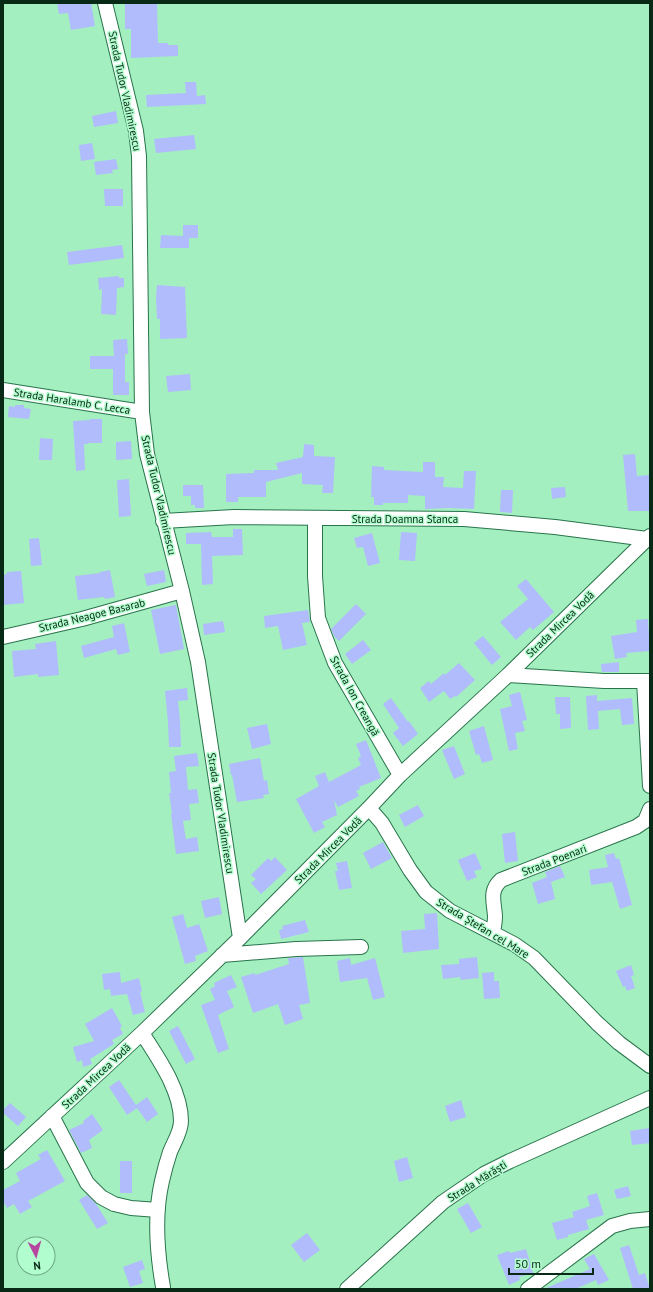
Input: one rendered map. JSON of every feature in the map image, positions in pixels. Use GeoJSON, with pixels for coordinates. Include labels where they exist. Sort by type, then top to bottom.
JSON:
{"type":"FeatureCollection","features":[{"type":"Feature","properties":{"kind":"street","name":"Strada Tudor Vladimirescu"},"geometry":{"type":"LineString","coordinates":[[105,3],[136,131],[139,156],[142,412],[148,454],[198,662],[240,938]]}},
{"type":"Feature","properties":{"kind":"street","name":"Strada Haralamb C. Lecca"},"geometry":{"type":"LineString","coordinates":[[3,390],[142,412]]}},
{"type":"Feature","properties":{"kind":"street","name":"Strada Doamna Stanca"},"geometry":{"type":"LineString","coordinates":[[163,521],[234,517],[464,519],[648,537]]}},
{"type":"Feature","properties":{"kind":"street","name":"Strada Ion Creangă"},"geometry":{"type":"LineString","coordinates":[[315,518],[315,576],[318,618],[335,663],[400,776]]}},
{"type":"Feature","properties":{"kind":"street","name":"Strada Mircea Vodă"},"geometry":{"type":"LineString","coordinates":[[3,1162],[142,1033],[240,938],[400,776],[508,676],[648,537]]}},
{"type":"Feature","properties":{"kind":"street","name":"Strada Neagoe Basarab"},"geometry":{"type":"LineString","coordinates":[[3,637],[82,619],[182,591]]}},
{"type":"Feature","properties":{"kind":"street"},"geometry":{"type":"LineString","coordinates":[[508,676],[604,681],[647,681],[650,786]]}},
{"type":"Feature","properties":{"kind":"street","name":"Strada Ștefan cel Mare"},"geometry":{"type":"LineString","coordinates":[[369,808],[382,823],[410,870],[426,892],[450,911],[493,932],[534,958],[597,1023],[619,1043],[650,1066]]}},
{"type":"Feature","properties":{"kind":"street","name":"Strada Poenari"},"geometry":{"type":"LineString","coordinates":[[493,932],[495,918],[493,892],[496,885],[502,880],[636,828],[645,821],[650,809]]}},
{"type":"Feature","properties":{"kind":"street"},"geometry":{"type":"LineString","coordinates":[[222,955],[296,948],[361,948]]}},
{"type":"Feature","properties":{"kind":"street"},"geometry":{"type":"LineString","coordinates":[[142,1033],[168,1075],[177,1099],[181,1121],[179,1132],[170,1153],[162,1183],[158,1210],[159,1255],[163,1287]]}},
{"type":"Feature","properties":{"kind":"street","name":"Strada Mărăști"},"geometry":{"type":"LineString","coordinates":[[347,1289],[443,1202],[484,1174],[650,1098]]}},
{"type":"Feature","properties":{"kind":"street"},"geometry":{"type":"LineString","coordinates":[[52,1116],[87,1183],[101,1197],[114,1204],[131,1208],[158,1210]]}},
{"type":"Feature","properties":{"kind":"street"},"geometry":{"type":"LineString","coordinates":[[535,1287],[612,1226],[630,1221],[650,1219]]}},
{"type":"Feature","properties":{"kind":"building"},"geometry":{"type":"Polygon","coordinates":[[[57,3],[91,3],[95,26],[71,30],[68,13],[59,14],[57,3]]]}},
{"type":"Feature","properties":{"kind":"building"},"geometry":{"type":"Polygon","coordinates":[[[125,3],[157,3],[158,43],[178,45],[178,56],[131,58],[131,29],[125,29],[125,3]]]}},
{"type":"Feature","properties":{"kind":"building"},"geometry":{"type":"Polygon","coordinates":[[[185,82],[196,82],[197,96],[205,95],[206,104],[147,107],[146,95],[186,93],[185,82]]]}},
{"type":"Feature","properties":{"kind":"building"},"geometry":{"type":"Polygon","coordinates":[[[116,111],[118,123],[94,127],[92,116],[116,111]]]}},
{"type":"Feature","properties":{"kind":"building"},"geometry":{"type":"Polygon","coordinates":[[[194,135],[196,149],[156,153],[154,139],[194,135]]]}},
{"type":"Feature","properties":{"kind":"building"},"geometry":{"type":"Polygon","coordinates":[[[92,143],[95,159],[81,161],[79,145],[92,143]]]}},
{"type":"Feature","properties":{"kind":"building"},"geometry":{"type":"Polygon","coordinates":[[[116,159],[118,169],[112,170],[113,173],[96,175],[94,162],[116,159]]]}},
{"type":"Feature","properties":{"kind":"building"},"geometry":{"type":"Polygon","coordinates":[[[104,189],[123,189],[123,206],[105,206],[104,189]]]}},
{"type":"Feature","properties":{"kind":"building"},"geometry":{"type":"Polygon","coordinates":[[[183,225],[198,225],[198,238],[189,238],[189,248],[160,248],[161,235],[183,236],[183,225]]]}},
{"type":"Feature","properties":{"kind":"building"},"geometry":{"type":"Polygon","coordinates":[[[122,245],[124,258],[69,265],[67,252],[122,245]]]}},
{"type":"Feature","properties":{"kind":"building"},"geometry":{"type":"Polygon","coordinates":[[[119,276],[119,278],[124,278],[124,287],[117,288],[116,315],[101,314],[102,289],[99,290],[98,278],[119,276]]]}},
{"type":"Feature","properties":{"kind":"building"},"geometry":{"type":"Polygon","coordinates":[[[157,285],[185,287],[187,338],[160,339],[160,319],[157,319],[157,285]]]}},
{"type":"Feature","properties":{"kind":"building"},"geometry":{"type":"Polygon","coordinates":[[[127,339],[128,354],[125,354],[125,382],[129,382],[129,395],[113,395],[113,369],[90,369],[90,356],[114,356],[113,340],[127,339]]]}},
{"type":"Feature","properties":{"kind":"building"},"geometry":{"type":"Polygon","coordinates":[[[190,374],[191,390],[168,392],[166,376],[190,374]]]}},
{"type":"Feature","properties":{"kind":"building"},"geometry":{"type":"Polygon","coordinates":[[[15,405],[24,405],[24,408],[31,409],[29,419],[8,417],[9,406],[15,407],[15,405]]]}},
{"type":"Feature","properties":{"kind":"building"},"geometry":{"type":"Polygon","coordinates":[[[102,419],[102,443],[84,444],[85,470],[76,471],[73,421],[102,419]]]}},
{"type":"Feature","properties":{"kind":"building"},"geometry":{"type":"Polygon","coordinates":[[[40,438],[53,439],[52,460],[39,460],[40,438]]]}},
{"type":"Feature","properties":{"kind":"building"},"geometry":{"type":"Polygon","coordinates":[[[131,441],[132,459],[116,460],[116,442],[131,441]]]}},
{"type":"Feature","properties":{"kind":"building"},"geometry":{"type":"Polygon","coordinates":[[[304,444],[314,445],[314,456],[335,457],[333,493],[322,493],[323,485],[302,484],[302,473],[266,482],[266,497],[238,497],[238,502],[226,502],[226,474],[254,473],[254,470],[278,470],[276,463],[303,457],[304,444]]]}},
{"type":"Feature","properties":{"kind":"building"},"geometry":{"type":"Polygon","coordinates":[[[635,454],[637,476],[650,475],[650,511],[628,511],[623,455],[635,454]]]}},
{"type":"Feature","properties":{"kind":"building"},"geometry":{"type":"Polygon","coordinates":[[[423,462],[435,462],[435,477],[444,477],[443,487],[463,488],[464,471],[476,471],[474,509],[425,509],[425,496],[408,495],[408,503],[383,503],[383,505],[374,505],[374,497],[371,497],[372,466],[384,467],[384,470],[423,472],[423,462]]]}},
{"type":"Feature","properties":{"kind":"building"},"geometry":{"type":"Polygon","coordinates":[[[129,479],[131,516],[119,517],[117,480],[129,479]]]}},
{"type":"Feature","properties":{"kind":"building"},"geometry":{"type":"Polygon","coordinates":[[[183,485],[203,485],[204,508],[195,508],[195,505],[191,505],[191,496],[183,496],[183,485]]]}},
{"type":"Feature","properties":{"kind":"building"},"geometry":{"type":"Polygon","coordinates":[[[565,487],[566,497],[552,499],[551,488],[565,487]]]}},
{"type":"Feature","properties":{"kind":"building"},"geometry":{"type":"Polygon","coordinates":[[[501,490],[513,490],[512,513],[500,512],[501,490]]]}},
{"type":"Feature","properties":{"kind":"building"},"geometry":{"type":"Polygon","coordinates":[[[233,529],[242,529],[243,555],[212,556],[213,584],[202,585],[201,544],[186,544],[186,533],[211,532],[212,537],[233,537],[233,529]]]}},
{"type":"Feature","properties":{"kind":"building"},"geometry":{"type":"Polygon","coordinates":[[[401,532],[417,533],[415,561],[399,560],[401,532]]]}},
{"type":"Feature","properties":{"kind":"building"},"geometry":{"type":"Polygon","coordinates":[[[372,533],[380,563],[368,566],[363,547],[357,548],[354,538],[372,533]]]}},
{"type":"Feature","properties":{"kind":"building"},"geometry":{"type":"Polygon","coordinates":[[[39,538],[42,565],[31,566],[29,539],[39,538]]]}},
{"type":"Feature","properties":{"kind":"building"},"geometry":{"type":"Polygon","coordinates":[[[110,570],[115,597],[78,600],[75,576],[100,573],[110,570]]]}},
{"type":"Feature","properties":{"kind":"building"},"geometry":{"type":"Polygon","coordinates":[[[164,570],[166,582],[147,586],[144,574],[164,570]]]}},
{"type":"Feature","properties":{"kind":"building"},"geometry":{"type":"Polygon","coordinates":[[[21,571],[24,603],[3,605],[3,575],[7,574],[7,572],[21,571]]]}},
{"type":"Feature","properties":{"kind":"building"},"geometry":{"type":"Polygon","coordinates":[[[526,579],[554,612],[533,630],[530,627],[516,640],[500,622],[528,599],[517,586],[526,579]]]}},
{"type":"Feature","properties":{"kind":"building"},"geometry":{"type":"Polygon","coordinates":[[[356,604],[366,614],[339,641],[334,636],[331,629],[356,604]]]}},
{"type":"Feature","properties":{"kind":"building"},"geometry":{"type":"Polygon","coordinates":[[[176,605],[184,649],[160,654],[151,610],[176,605]]]}},
{"type":"Feature","properties":{"kind":"building"},"geometry":{"type":"Polygon","coordinates":[[[308,610],[310,622],[302,623],[307,645],[283,650],[278,626],[265,628],[264,616],[308,610]]]}},
{"type":"Feature","properties":{"kind":"building"},"geometry":{"type":"Polygon","coordinates":[[[648,619],[650,651],[626,653],[627,657],[615,659],[611,636],[637,632],[636,620],[648,619]]]}},
{"type":"Feature","properties":{"kind":"building"},"geometry":{"type":"Polygon","coordinates":[[[223,621],[225,632],[204,635],[203,624],[223,621]]]}},
{"type":"Feature","properties":{"kind":"building"},"geometry":{"type":"Polygon","coordinates":[[[124,623],[130,652],[118,655],[116,649],[84,658],[81,646],[114,637],[112,626],[124,623]]]}},
{"type":"Feature","properties":{"kind":"building"},"geometry":{"type":"Polygon","coordinates":[[[483,636],[501,657],[492,665],[474,643],[483,636]]]}},
{"type":"Feature","properties":{"kind":"building"},"geometry":{"type":"Polygon","coordinates":[[[363,640],[371,650],[352,664],[345,654],[363,640]]]}},
{"type":"Feature","properties":{"kind":"building"},"geometry":{"type":"Polygon","coordinates":[[[56,641],[59,675],[38,677],[38,674],[14,677],[12,651],[36,649],[35,644],[56,641]]]}},
{"type":"Feature","properties":{"kind":"building"},"geometry":{"type":"Polygon","coordinates":[[[619,662],[619,672],[602,672],[601,664],[619,662]]]}},
{"type":"Feature","properties":{"kind":"building"},"geometry":{"type":"Polygon","coordinates":[[[459,663],[475,680],[456,697],[455,696],[450,699],[444,691],[429,702],[420,688],[429,681],[431,684],[459,663]]]}},
{"type":"Feature","properties":{"kind":"building"},"geometry":{"type":"Polygon","coordinates":[[[187,688],[188,700],[178,701],[181,747],[169,747],[165,691],[187,688]]]}},
{"type":"Feature","properties":{"kind":"building"},"geometry":{"type":"Polygon","coordinates":[[[520,692],[527,720],[522,721],[525,731],[515,733],[518,749],[509,751],[500,709],[512,706],[509,695],[520,692]]]}},
{"type":"Feature","properties":{"kind":"building"},"geometry":{"type":"Polygon","coordinates":[[[597,695],[597,701],[632,698],[634,724],[622,725],[620,709],[598,711],[599,729],[588,730],[586,696],[597,695]]]}},
{"type":"Feature","properties":{"kind":"building"},"geometry":{"type":"Polygon","coordinates":[[[555,697],[570,697],[571,728],[560,729],[560,714],[556,714],[555,697]]]}},
{"type":"Feature","properties":{"kind":"building"},"geometry":{"type":"Polygon","coordinates":[[[391,698],[418,734],[403,746],[393,733],[399,728],[383,704],[391,698]]]}},
{"type":"Feature","properties":{"kind":"building"},"geometry":{"type":"Polygon","coordinates":[[[267,724],[271,744],[252,749],[247,728],[267,724]]]}},
{"type":"Feature","properties":{"kind":"building"},"geometry":{"type":"Polygon","coordinates":[[[484,726],[493,760],[482,763],[479,754],[476,755],[469,731],[484,726]]]}},
{"type":"Feature","properties":{"kind":"building"},"geometry":{"type":"Polygon","coordinates":[[[366,740],[381,778],[359,787],[360,789],[356,791],[359,796],[338,807],[334,800],[337,815],[322,822],[325,827],[314,833],[296,799],[319,786],[315,776],[325,772],[329,782],[361,765],[358,758],[361,756],[356,744],[366,740]]]}},
{"type":"Feature","properties":{"kind":"building"},"geometry":{"type":"Polygon","coordinates":[[[454,746],[465,774],[454,779],[442,750],[454,746]]]}},
{"type":"Feature","properties":{"kind":"building"},"geometry":{"type":"Polygon","coordinates":[[[197,753],[199,766],[186,767],[188,790],[197,789],[199,803],[189,804],[191,820],[183,821],[186,839],[197,837],[199,851],[176,854],[169,793],[171,793],[169,772],[176,771],[174,756],[197,753]]]}},
{"type":"Feature","properties":{"kind":"building"},"geometry":{"type":"Polygon","coordinates":[[[260,758],[264,781],[267,780],[269,794],[263,795],[264,798],[237,802],[229,764],[260,758]]]}},
{"type":"Feature","properties":{"kind":"building"},"geometry":{"type":"Polygon","coordinates":[[[418,805],[424,816],[405,827],[399,815],[418,805]]]}},
{"type":"Feature","properties":{"kind":"building"},"geometry":{"type":"Polygon","coordinates":[[[515,832],[518,861],[505,863],[502,834],[515,832]]]}},
{"type":"Feature","properties":{"kind":"building"},"geometry":{"type":"Polygon","coordinates":[[[383,842],[392,858],[371,869],[363,853],[383,842]]]}},
{"type":"Feature","properties":{"kind":"building"},"geometry":{"type":"Polygon","coordinates":[[[475,853],[482,869],[474,871],[477,877],[467,881],[458,860],[475,853]]]}},
{"type":"Feature","properties":{"kind":"building"},"geometry":{"type":"Polygon","coordinates":[[[614,853],[616,859],[619,858],[632,905],[620,909],[612,882],[591,885],[589,870],[608,867],[605,855],[614,853]]]}},
{"type":"Feature","properties":{"kind":"building"},"geometry":{"type":"Polygon","coordinates":[[[275,857],[287,870],[261,894],[251,883],[256,879],[251,875],[268,858],[271,861],[275,857]]]}},
{"type":"Feature","properties":{"kind":"building"},"geometry":{"type":"Polygon","coordinates":[[[347,861],[352,888],[339,890],[335,871],[338,871],[336,863],[347,861]]]}},
{"type":"Feature","properties":{"kind":"building"},"geometry":{"type":"Polygon","coordinates":[[[560,866],[565,877],[551,882],[555,899],[538,904],[532,883],[547,877],[545,872],[560,866]]]}},
{"type":"Feature","properties":{"kind":"building"},"geometry":{"type":"Polygon","coordinates":[[[219,897],[222,914],[205,918],[201,901],[219,897]]]}},
{"type":"Feature","properties":{"kind":"building"},"geometry":{"type":"Polygon","coordinates":[[[437,913],[439,949],[403,953],[401,931],[425,929],[424,914],[437,913]]]}},
{"type":"Feature","properties":{"kind":"building"},"geometry":{"type":"Polygon","coordinates":[[[183,914],[187,928],[199,924],[208,951],[195,956],[196,961],[185,964],[172,917],[183,914]]]}},
{"type":"Feature","properties":{"kind":"building"},"geometry":{"type":"Polygon","coordinates":[[[305,920],[309,932],[281,939],[279,930],[283,929],[282,926],[305,920]]]}},
{"type":"Feature","properties":{"kind":"building"},"geometry":{"type":"Polygon","coordinates":[[[303,957],[310,1003],[299,1005],[303,1019],[285,1025],[278,1004],[253,1013],[241,977],[255,973],[255,975],[289,964],[288,958],[303,957]]]}},
{"type":"Feature","properties":{"kind":"building"},"geometry":{"type":"Polygon","coordinates":[[[477,957],[479,978],[461,980],[460,977],[443,979],[441,965],[459,964],[459,959],[477,957]]]}},
{"type":"Feature","properties":{"kind":"building"},"geometry":{"type":"Polygon","coordinates":[[[350,958],[351,965],[375,958],[385,997],[373,1000],[367,978],[340,982],[337,961],[350,958]]]}},
{"type":"Feature","properties":{"kind":"building"},"geometry":{"type":"Polygon","coordinates":[[[631,965],[634,975],[631,976],[635,988],[627,991],[625,986],[623,987],[616,971],[631,965]]]}},
{"type":"Feature","properties":{"kind":"building"},"geometry":{"type":"Polygon","coordinates":[[[120,972],[121,983],[139,978],[142,991],[140,992],[145,1012],[133,1015],[127,994],[111,996],[110,989],[104,990],[102,974],[120,972]]]}},
{"type":"Feature","properties":{"kind":"building"},"geometry":{"type":"Polygon","coordinates":[[[494,972],[494,981],[499,981],[500,998],[484,999],[482,973],[494,972]]]}},
{"type":"Feature","properties":{"kind":"building"},"geometry":{"type":"Polygon","coordinates":[[[231,975],[237,987],[227,991],[234,1007],[218,1015],[229,1049],[218,1053],[201,1005],[215,1000],[210,989],[215,986],[214,983],[231,975]]]}},
{"type":"Feature","properties":{"kind":"building"},"geometry":{"type":"Polygon","coordinates":[[[112,1008],[122,1026],[120,1028],[123,1034],[112,1040],[114,1044],[90,1059],[92,1064],[83,1067],[82,1060],[77,1062],[73,1047],[94,1041],[85,1024],[112,1008]]]}},
{"type":"Feature","properties":{"kind":"building"},"geometry":{"type":"Polygon","coordinates":[[[178,1026],[195,1059],[186,1064],[169,1031],[178,1026]]]}},
{"type":"Feature","properties":{"kind":"building"},"geometry":{"type":"Polygon","coordinates":[[[119,1080],[136,1105],[147,1097],[158,1114],[147,1122],[137,1108],[127,1115],[109,1087],[119,1080]]]}},
{"type":"Feature","properties":{"kind":"building"},"geometry":{"type":"Polygon","coordinates":[[[461,1100],[466,1117],[450,1122],[445,1106],[461,1100]]]}},
{"type":"Feature","properties":{"kind":"building"},"geometry":{"type":"Polygon","coordinates":[[[10,1103],[26,1117],[18,1126],[3,1113],[3,1110],[10,1103]]]}},
{"type":"Feature","properties":{"kind":"building"},"geometry":{"type":"Polygon","coordinates":[[[92,1114],[103,1130],[89,1140],[92,1148],[81,1153],[69,1130],[84,1123],[83,1121],[92,1114]]]}},
{"type":"Feature","properties":{"kind":"building"},"geometry":{"type":"Polygon","coordinates":[[[649,1128],[650,1143],[632,1145],[630,1131],[649,1128]]]}},
{"type":"Feature","properties":{"kind":"building"},"geometry":{"type":"Polygon","coordinates":[[[47,1150],[65,1181],[28,1201],[32,1207],[20,1214],[14,1204],[7,1208],[3,1201],[3,1190],[20,1181],[16,1173],[41,1159],[38,1155],[47,1150]]]}},
{"type":"Feature","properties":{"kind":"building"},"geometry":{"type":"Polygon","coordinates":[[[407,1157],[413,1178],[399,1182],[394,1161],[407,1157]]]}},
{"type":"Feature","properties":{"kind":"building"},"geometry":{"type":"Polygon","coordinates":[[[120,1161],[132,1161],[132,1193],[120,1193],[120,1161]]]}},
{"type":"Feature","properties":{"kind":"building"},"geometry":{"type":"Polygon","coordinates":[[[628,1186],[631,1196],[617,1199],[614,1190],[628,1186]]]}},
{"type":"Feature","properties":{"kind":"building"},"geometry":{"type":"Polygon","coordinates":[[[597,1193],[604,1215],[586,1220],[589,1229],[557,1240],[552,1223],[574,1217],[572,1212],[590,1206],[587,1196],[597,1193]]]}},
{"type":"Feature","properties":{"kind":"building"},"geometry":{"type":"Polygon","coordinates":[[[87,1195],[96,1204],[108,1223],[97,1229],[79,1200],[87,1195]]]}},
{"type":"Feature","properties":{"kind":"building"},"geometry":{"type":"Polygon","coordinates":[[[468,1203],[482,1227],[471,1233],[457,1209],[468,1203]]]}},
{"type":"Feature","properties":{"kind":"building"},"geometry":{"type":"Polygon","coordinates":[[[307,1233],[320,1250],[304,1262],[291,1245],[307,1233]]]}},
{"type":"Feature","properties":{"kind":"building"},"geometry":{"type":"Polygon","coordinates":[[[629,1245],[639,1275],[645,1273],[650,1289],[633,1289],[620,1248],[629,1245]]]}},
{"type":"Feature","properties":{"kind":"building"},"geometry":{"type":"Polygon","coordinates":[[[526,1249],[533,1273],[519,1277],[520,1280],[509,1285],[497,1255],[509,1251],[510,1253],[526,1249]]]}},
{"type":"Feature","properties":{"kind":"building"},"geometry":{"type":"Polygon","coordinates":[[[594,1254],[609,1280],[598,1285],[596,1280],[575,1289],[544,1289],[590,1269],[584,1259],[594,1254]]]}},
{"type":"Feature","properties":{"kind":"building"},"geometry":{"type":"Polygon","coordinates":[[[142,1260],[145,1269],[139,1271],[143,1283],[130,1287],[123,1267],[142,1260]]]}}]}
